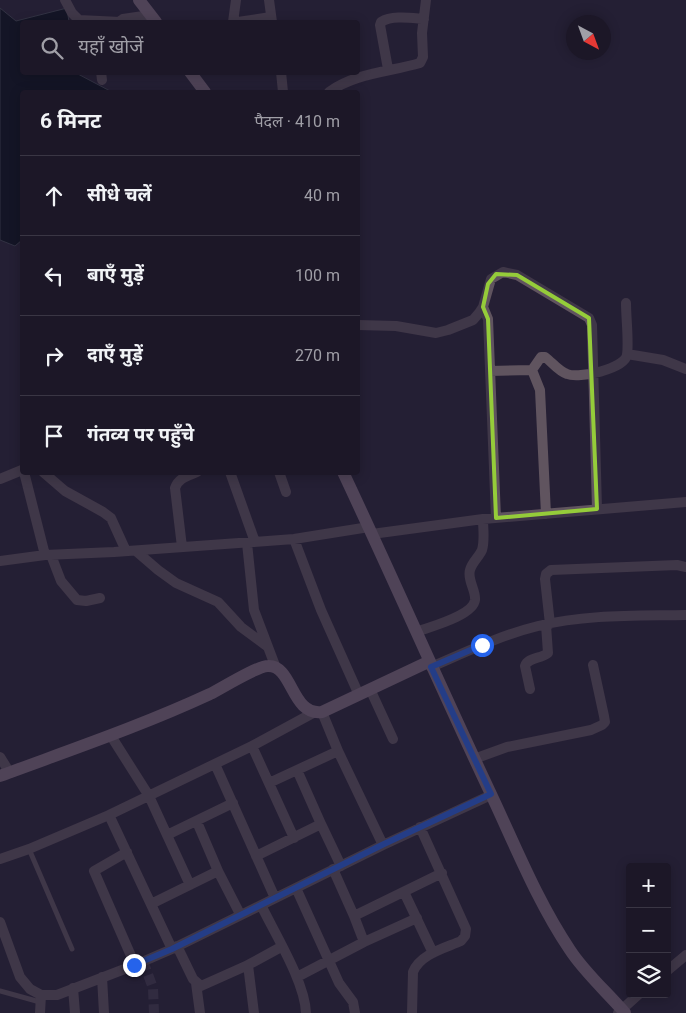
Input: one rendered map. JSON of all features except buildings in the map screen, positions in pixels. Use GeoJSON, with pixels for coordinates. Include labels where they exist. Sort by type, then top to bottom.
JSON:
{"type":"FeatureCollection","features":[{"type":"Feature","properties":{"kind":"street"},"geometry":{"type":"LineString","coordinates":[[65,0],[72,13],[79,20]]}},
{"type":"Feature","properties":{"kind":"street"},"geometry":{"type":"LineString","coordinates":[[139,0],[153,19]]}},
{"type":"Feature","properties":{"kind":"street"},"geometry":{"type":"LineString","coordinates":[[233,20],[236,0]]}},
{"type":"Feature","properties":{"kind":"street"},"geometry":{"type":"LineString","coordinates":[[269,0],[272,20]]}},
{"type":"Feature","properties":{"kind":"street"},"geometry":{"type":"LineString","coordinates":[[332,90],[340,85],[388,69],[416,64],[422,60],[426,0]]}},
{"type":"Feature","properties":{"kind":"street"},"geometry":{"type":"LineString","coordinates":[[388,69],[381,22],[384,19],[395,18],[424,19]]}},
{"type":"Feature","properties":{"kind":"street"},"geometry":{"type":"LineString","coordinates":[[122,20],[153,19]]}},
{"type":"Feature","properties":{"kind":"street"},"geometry":{"type":"LineString","coordinates":[[192,75],[204,90]]}},
{"type":"Feature","properties":{"kind":"street"},"geometry":{"type":"LineString","coordinates":[[281,75],[283,90]]}},
{"type":"Feature","properties":{"kind":"street"},"geometry":{"type":"LineString","coordinates":[[360,325],[396,326],[440,332],[473,320],[483,307],[491,279],[502,272],[517,275],[565,303],[591,322],[597,509]]}},
{"type":"Feature","properties":{"kind":"street"},"geometry":{"type":"LineString","coordinates":[[532,370],[541,357],[545,357],[566,374],[580,376],[619,364],[627,354],[626,304]]}},
{"type":"Feature","properties":{"kind":"street"},"geometry":{"type":"LineString","coordinates":[[483,307],[488,319],[496,518]]}},
{"type":"Feature","properties":{"kind":"street"},"geometry":{"type":"LineString","coordinates":[[627,354],[663,360],[686,369]]}},
{"type":"Feature","properties":{"kind":"street"},"geometry":{"type":"LineString","coordinates":[[490,371],[532,370]]}},
{"type":"Feature","properties":{"kind":"street"},"geometry":{"type":"LineString","coordinates":[[532,370],[540,390],[546,514]]}},
{"type":"Feature","properties":{"kind":"street"},"geometry":{"type":"LineString","coordinates":[[0,479],[20,472]]}},
{"type":"Feature","properties":{"kind":"street"},"geometry":{"type":"LineString","coordinates":[[24,475],[48,555],[61,582],[76,600],[86,601],[100,598]]}},
{"type":"Feature","properties":{"kind":"street"},"geometry":{"type":"LineString","coordinates":[[46,475],[65,491],[111,518],[131,551],[176,583],[218,602],[242,627],[268,647]]}},
{"type":"Feature","properties":{"kind":"street"},"geometry":{"type":"LineString","coordinates":[[182,547],[175,488],[177,483],[191,475]]}},
{"type":"Feature","properties":{"kind":"street"},"geometry":{"type":"LineString","coordinates":[[231,475],[251,542],[252,601],[276,668],[304,708],[317,713],[384,844]]}},
{"type":"Feature","properties":{"kind":"street"},"geometry":{"type":"LineString","coordinates":[[280,475],[286,492]]}},
{"type":"Feature","properties":{"kind":"street"},"geometry":{"type":"LineString","coordinates":[[344,475],[430,665],[528,874],[555,926],[571,952],[621,1012],[636,998]]}},
{"type":"Feature","properties":{"kind":"street"},"geometry":{"type":"LineString","coordinates":[[0,561],[48,555],[294,539],[483,519],[686,502]]}},
{"type":"Feature","properties":{"kind":"street"},"geometry":{"type":"LineString","coordinates":[[416,632],[459,616],[471,607],[475,601],[470,568],[483,545],[483,519]]}},
{"type":"Feature","properties":{"kind":"street"},"geometry":{"type":"LineString","coordinates":[[294,539],[321,610],[364,692],[393,739]]}},
{"type":"Feature","properties":{"kind":"street"},"geometry":{"type":"LineString","coordinates":[[530,689],[524,666],[529,661],[545,656],[548,653],[545,579],[546,574],[551,570],[677,565],[686,567]]}},
{"type":"Feature","properties":{"kind":"street"},"geometry":{"type":"LineString","coordinates":[[1,856],[29,850],[109,815],[317,713],[364,692],[482,645],[548,624],[615,617],[686,615]]}},
{"type":"Feature","properties":{"kind":"street"},"geometry":{"type":"LineString","coordinates":[[474,759],[507,747],[591,730],[602,726],[605,722],[593,665]]}},
{"type":"Feature","properties":{"kind":"street"},"geometry":{"type":"LineString","coordinates":[[0,757],[5,775],[111,736],[210,694],[259,669],[269,666],[276,668]]}},
{"type":"Feature","properties":{"kind":"street"},"geometry":{"type":"LineString","coordinates":[[111,736],[149,796],[190,885]]}},
{"type":"Feature","properties":{"kind":"street"},"geometry":{"type":"LineString","coordinates":[[252,746],[294,838]]}},
{"type":"Feature","properties":{"kind":"street"},"geometry":{"type":"LineString","coordinates":[[269,783],[338,751]]}},
{"type":"Feature","properties":{"kind":"street"},"geometry":{"type":"LineString","coordinates":[[215,764],[276,898]]}},
{"type":"Feature","properties":{"kind":"street"},"geometry":{"type":"LineString","coordinates":[[297,770],[322,824],[364,942]]}},
{"type":"Feature","properties":{"kind":"street"},"geometry":{"type":"LineString","coordinates":[[0,922],[20,977],[41,998],[57,995],[175,948],[240,914],[491,794]]}},
{"type":"Feature","properties":{"kind":"street"},"geometry":{"type":"LineString","coordinates":[[167,835],[233,804]]}},
{"type":"Feature","properties":{"kind":"street"},"geometry":{"type":"LineString","coordinates":[[109,815],[151,904],[196,983],[200,1013]]}},
{"type":"Feature","properties":{"kind":"street"},"geometry":{"type":"LineString","coordinates":[[197,822],[218,871],[240,914]]}},
{"type":"Feature","properties":{"kind":"street"},"geometry":{"type":"LineString","coordinates":[[256,856],[322,824]]}},
{"type":"Feature","properties":{"kind":"street"},"geometry":{"type":"LineString","coordinates":[[412,1013],[413,972],[418,962],[433,953],[461,941],[465,936],[466,929],[420,827]]}},
{"type":"Feature","properties":{"kind":"street"},"geometry":{"type":"LineString","coordinates":[[128,852],[94,871],[134,965]]}},
{"type":"Feature","properties":{"kind":"street"},"geometry":{"type":"LineString","coordinates":[[151,904],[218,871]]}},
{"type":"Feature","properties":{"kind":"street"},"geometry":{"type":"LineString","coordinates":[[354,916],[442,873]]}},
{"type":"Feature","properties":{"kind":"street"},"geometry":{"type":"LineString","coordinates":[[296,888],[342,990],[353,1002],[355,1013]]}},
{"type":"Feature","properties":{"kind":"street"},"geometry":{"type":"LineString","coordinates":[[404,892],[433,953]]}},
{"type":"Feature","properties":{"kind":"street"},"geometry":{"type":"LineString","coordinates":[[260,905],[297,977],[304,997],[306,1013]]}},
{"type":"Feature","properties":{"kind":"street"},"geometry":{"type":"LineString","coordinates":[[297,977],[364,942],[417,918]]}},
{"type":"Feature","properties":{"kind":"street"},"geometry":{"type":"LineString","coordinates":[[196,983],[204,985],[282,947]]}},
{"type":"Feature","properties":{"kind":"street"},"geometry":{"type":"LineString","coordinates":[[671,968],[686,955]]}},
{"type":"Feature","properties":{"kind":"street"},"geometry":{"type":"LineString","coordinates":[[248,965],[254,1013]]}},
{"type":"Feature","properties":{"kind":"street"},"geometry":{"type":"LineString","coordinates":[[102,977],[104,1013]]}},
{"type":"Feature","properties":{"kind":"street"},"geometry":{"type":"LineString","coordinates":[[74,988],[75,1013]]}},
{"type":"Feature","properties":{"kind":"street"},"geometry":{"type":"LineString","coordinates":[[40,1013],[41,998]]}},
{"type":"Feature","properties":{"kind":"lane"},"geometry":{"type":"LineString","coordinates":[[29,850],[72,949]]}},
{"type":"Feature","properties":{"kind":"lane"},"geometry":{"type":"LineString","coordinates":[[0,991],[41,998]]}},
{"type":"Feature","properties":{"kind":"highlighted area"},"geometry":{"type":"Polygon","coordinates":[[[496,274],[517,275],[589,318],[597,509],[496,518],[488,319],[483,307],[488,284],[496,274]]]}},
{"type":"Feature","properties":{"kind":"shaded area"},"geometry":{"type":"Polygon","coordinates":[[[0,8],[16,21],[67,8],[69,20],[20,20],[20,75],[80,75],[108,90],[20,90],[20,242],[15,246],[0,240],[0,8]]]}},
{"type":"Feature","properties":{"kind":"tunnel"},"geometry":{"type":"LineString","coordinates":[[143,961],[153,988],[154,1013]]}},
{"type":"Feature","properties":{"kind":"route"},"geometry":{"type":"LineString","coordinates":[[134,965],[172,949],[384,844],[491,794],[431,667],[482,645]]}}]}
